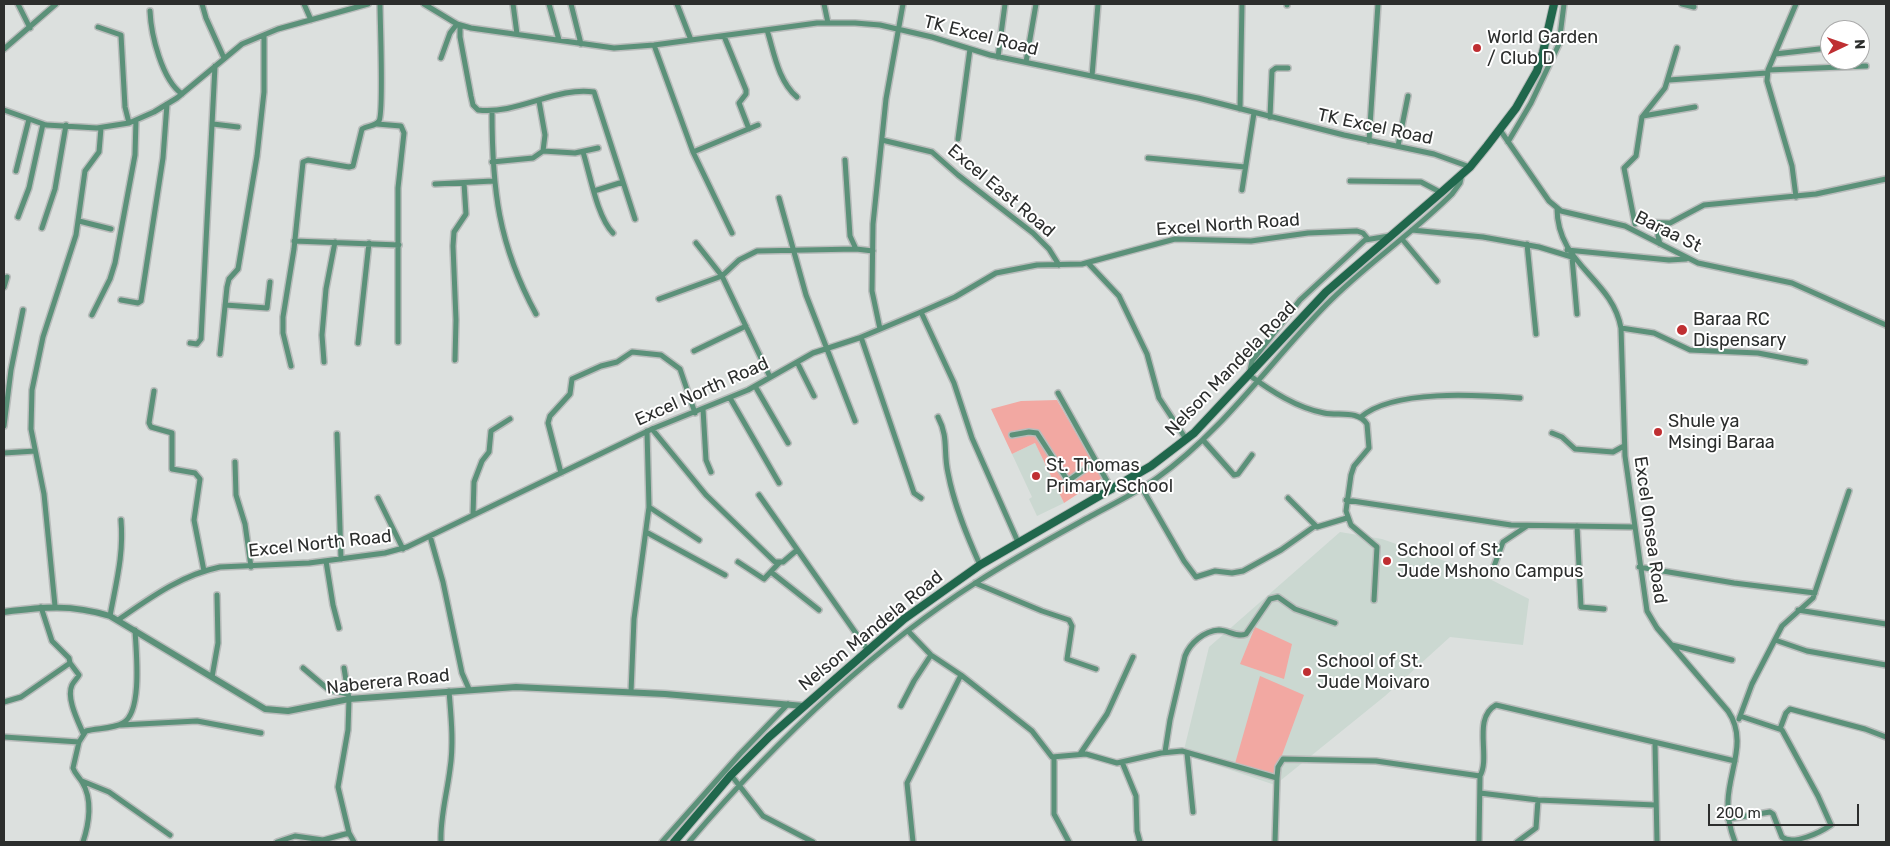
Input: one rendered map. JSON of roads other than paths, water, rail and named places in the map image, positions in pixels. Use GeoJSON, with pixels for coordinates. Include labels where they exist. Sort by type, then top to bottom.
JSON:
{"type":"FeatureCollection","features":[{"type":"Feature","properties":{"kind":"main road","name":"Nelson Mandela Road"},"geometry":{"type":"LineString","coordinates":[[674,842],[731,775],[867,649],[926,602],[1018,542],[1151,466],[1186,439],[1326,292],[1470,167],[1516,108],[1537,71],[1545,46],[1554,4]]}},
{"type":"Feature","properties":{"kind":"street"},"geometry":{"type":"LineString","coordinates":[[18,4],[30,28]]}},
{"type":"Feature","properties":{"kind":"street"},"geometry":{"type":"LineString","coordinates":[[4,50],[56,4]]}},
{"type":"Feature","properties":{"kind":"street"},"geometry":{"type":"LineString","coordinates":[[202,4],[224,58]]}},
{"type":"Feature","properties":{"kind":"street"},"geometry":{"type":"LineString","coordinates":[[304,4],[311,20]]}},
{"type":"Feature","properties":{"kind":"street"},"geometry":{"type":"LineString","coordinates":[[4,110],[43,124],[101,128],[129,123],[167,104],[182,94],[242,44],[311,20],[368,4]]}},
{"type":"Feature","properties":{"kind":"street"},"geometry":{"type":"LineString","coordinates":[[376,124],[381,115],[380,4]]}},
{"type":"Feature","properties":{"kind":"street","name":"TK Excel Road"},"geometry":{"type":"LineString","coordinates":[[424,4],[459,24],[614,48],[654,45],[828,23],[866,24],[900,29],[998,57],[1198,98],[1369,141],[1448,157],[1470,167]]}},
{"type":"Feature","properties":{"kind":"street"},"geometry":{"type":"LineString","coordinates":[[513,4],[517,34]]}},
{"type":"Feature","properties":{"kind":"street"},"geometry":{"type":"LineString","coordinates":[[550,4],[559,40]]}},
{"type":"Feature","properties":{"kind":"street"},"geometry":{"type":"LineString","coordinates":[[571,4],[581,44]]}},
{"type":"Feature","properties":{"kind":"street"},"geometry":{"type":"LineString","coordinates":[[678,4],[691,40]]}},
{"type":"Feature","properties":{"kind":"street"},"geometry":{"type":"LineString","coordinates":[[824,4],[828,23]]}},
{"type":"Feature","properties":{"kind":"street"},"geometry":{"type":"LineString","coordinates":[[880,329],[872,291],[878,164],[890,71],[904,4]]}},
{"type":"Feature","properties":{"kind":"street"},"geometry":{"type":"LineString","coordinates":[[998,57],[1005,4]]}},
{"type":"Feature","properties":{"kind":"street"},"geometry":{"type":"LineString","coordinates":[[1026,62],[1036,4]]}},
{"type":"Feature","properties":{"kind":"street"},"geometry":{"type":"LineString","coordinates":[[1092,76],[1098,4]]}},
{"type":"Feature","properties":{"kind":"street"},"geometry":{"type":"LineString","coordinates":[[1240,109],[1242,4]]}},
{"type":"Feature","properties":{"kind":"street"},"geometry":{"type":"LineString","coordinates":[[1369,141],[1378,4]]}},
{"type":"Feature","properties":{"kind":"street"},"geometry":{"type":"LineString","coordinates":[[1508,142],[1531,104],[1559,44],[1564,4]]}},
{"type":"Feature","properties":{"kind":"street"},"geometry":{"type":"LineString","coordinates":[[1682,4],[1694,8]]}},
{"type":"Feature","properties":{"kind":"street"},"geometry":{"type":"LineString","coordinates":[[1796,4],[1767,71],[1767,85],[1792,166],[1796,197]]}},
{"type":"Feature","properties":{"kind":"street"},"geometry":{"type":"LineString","coordinates":[[150,11],[154,42],[171,84],[182,94]]}},
{"type":"Feature","properties":{"kind":"street"},"geometry":{"type":"LineString","coordinates":[[441,58],[450,33],[459,24]]}},
{"type":"Feature","properties":{"kind":"street"},"geometry":{"type":"LineString","coordinates":[[459,24],[473,105],[478,110],[492,111],[568,94],[594,92],[635,219]]}},
{"type":"Feature","properties":{"kind":"street"},"geometry":{"type":"LineString","coordinates":[[98,27],[121,35],[125,106],[129,123]]}},
{"type":"Feature","properties":{"kind":"street"},"geometry":{"type":"LineString","coordinates":[[766,30],[785,84],[797,97]]}},
{"type":"Feature","properties":{"kind":"street"},"geometry":{"type":"LineString","coordinates":[[220,354],[228,283],[238,269],[257,156],[264,92],[264,35]]}},
{"type":"Feature","properties":{"kind":"street"},"geometry":{"type":"LineString","coordinates":[[724,36],[746,90],[746,94],[739,103],[749,129]]}},
{"type":"Feature","properties":{"kind":"street"},"geometry":{"type":"LineString","coordinates":[[654,45],[693,152],[732,233]]}},
{"type":"Feature","properties":{"kind":"street"},"geometry":{"type":"LineString","coordinates":[[1632,229],[1635,222],[1623,170],[1636,156],[1643,116],[1669,80],[1677,48]]}},
{"type":"Feature","properties":{"kind":"street"},"geometry":{"type":"LineString","coordinates":[[958,139],[970,49]]}},
{"type":"Feature","properties":{"kind":"street"},"geometry":{"type":"LineString","coordinates":[[1775,54],[1820,49]]}},
{"type":"Feature","properties":{"kind":"street"},"geometry":{"type":"LineString","coordinates":[[190,343],[197,344],[201,339],[206,220],[214,124],[215,66]]}},
{"type":"Feature","properties":{"kind":"street"},"geometry":{"type":"LineString","coordinates":[[1270,117],[1272,71],[1276,68],[1288,68]]}},
{"type":"Feature","properties":{"kind":"street"},"geometry":{"type":"LineString","coordinates":[[1669,80],[1820,68]]}},
{"type":"Feature","properties":{"kind":"street"},"geometry":{"type":"LineString","coordinates":[[1398,146],[1408,96]]}},
{"type":"Feature","properties":{"kind":"street"},"geometry":{"type":"LineString","coordinates":[[539,101],[545,135],[543,151]]}},
{"type":"Feature","properties":{"kind":"street"},"geometry":{"type":"LineString","coordinates":[[121,300],[138,303],[141,301],[163,158],[167,104]]}},
{"type":"Feature","properties":{"kind":"street"},"geometry":{"type":"LineString","coordinates":[[1643,116],[1695,107]]}},
{"type":"Feature","properties":{"kind":"street"},"geometry":{"type":"LineString","coordinates":[[492,111],[493,182],[509,254],[516,276],[536,314]]}},
{"type":"Feature","properties":{"kind":"street"},"geometry":{"type":"LineString","coordinates":[[1242,190],[1254,113]]}},
{"type":"Feature","properties":{"kind":"street"},"geometry":{"type":"LineString","coordinates":[[16,171],[29,119]]}},
{"type":"Feature","properties":{"kind":"street"},"geometry":{"type":"LineString","coordinates":[[92,315],[110,279],[115,263],[135,154],[136,120]]}},
{"type":"Feature","properties":{"kind":"street"},"geometry":{"type":"LineString","coordinates":[[18,217],[29,188],[43,124]]}},
{"type":"Feature","properties":{"kind":"street"},"geometry":{"type":"LineString","coordinates":[[214,124],[238,127]]}},
{"type":"Feature","properties":{"kind":"street"},"geometry":{"type":"LineString","coordinates":[[290,366],[282,329],[303,162],[306,160],[349,167],[354,166],[362,129],[376,124],[403,128],[398,188],[398,342]]}},
{"type":"Feature","properties":{"kind":"street"},"geometry":{"type":"LineString","coordinates":[[42,228],[55,189],[66,125]]}},
{"type":"Feature","properties":{"kind":"street"},"geometry":{"type":"LineString","coordinates":[[693,152],[758,125]]}},
{"type":"Feature","properties":{"kind":"street"},"geometry":{"type":"LineString","coordinates":[[54,606],[44,494],[31,428],[33,384],[43,337],[79,221],[85,171],[99,152],[101,128]]}},
{"type":"Feature","properties":{"kind":"street"},"geometry":{"type":"LineString","coordinates":[[1500,130],[1548,201],[1557,208]]}},
{"type":"Feature","properties":{"kind":"street","name":"Excel East Road"},"geometry":{"type":"LineString","coordinates":[[882,140],[932,152],[958,175],[1033,233],[1050,249],[1059,265]]}},
{"type":"Feature","properties":{"kind":"street"},"geometry":{"type":"LineString","coordinates":[[492,162],[533,158],[543,151],[583,152],[598,148]]}},
{"type":"Feature","properties":{"kind":"street"},"geometry":{"type":"LineString","coordinates":[[583,152],[605,220],[614,232]]}},
{"type":"Feature","properties":{"kind":"street"},"geometry":{"type":"LineString","coordinates":[[1148,158],[1246,168]]}},
{"type":"Feature","properties":{"kind":"street"},"geometry":{"type":"LineString","coordinates":[[845,160],[850,236],[856,249]]}},
{"type":"Feature","properties":{"kind":"street"},"geometry":{"type":"LineString","coordinates":[[689,842],[737,786],[852,676],[975,583],[1022,554],[1142,488],[1203,440],[1339,292],[1452,194],[1460,183],[1462,173]]}},
{"type":"Feature","properties":{"kind":"street"},"geometry":{"type":"LineString","coordinates":[[1635,222],[1674,223],[1701,206],[1710,204],[1796,197],[1886,179]]}},
{"type":"Feature","properties":{"kind":"street"},"geometry":{"type":"LineString","coordinates":[[1350,181],[1421,182],[1440,192]]}},
{"type":"Feature","properties":{"kind":"street"},"geometry":{"type":"LineString","coordinates":[[435,184],[493,182]]}},
{"type":"Feature","properties":{"kind":"street"},"geometry":{"type":"LineString","coordinates":[[594,190],[623,182]]}},
{"type":"Feature","properties":{"kind":"street"},"geometry":{"type":"LineString","coordinates":[[455,360],[456,320],[452,246],[454,232],[466,214],[464,183]]}},
{"type":"Feature","properties":{"kind":"street"},"geometry":{"type":"LineString","coordinates":[[779,198],[792,250],[825,348],[854,421]]}},
{"type":"Feature","properties":{"kind":"street","name":"Baraa St"},"geometry":{"type":"LineString","coordinates":[[1557,208],[1632,229],[1687,259],[1792,283],[1886,325]]}},
{"type":"Feature","properties":{"kind":"street","name":"Excel Onsea Road"},"geometry":{"type":"LineString","coordinates":[[1557,208],[1559,227],[1567,250],[1615,307],[1621,328],[1624,446],[1639,567],[1647,611],[1672,645],[1728,711],[1737,727]]}},
{"type":"Feature","properties":{"kind":"street"},"geometry":{"type":"LineString","coordinates":[[79,221],[111,229]]}},
{"type":"Feature","properties":{"kind":"street"},"geometry":{"type":"LineString","coordinates":[[1659,224],[1658,236],[1660,244]]}},
{"type":"Feature","properties":{"kind":"street","name":"Excel North Road"},"geometry":{"type":"LineString","coordinates":[[118,620],[172,585],[204,571],[220,568],[326,561],[403,549],[650,430],[730,398],[825,348],[861,337],[955,297],[996,273],[1021,267],[1088,263],[1175,239],[1251,241],[1308,233],[1357,230],[1368,238]]}},
{"type":"Feature","properties":{"kind":"street"},"geometry":{"type":"LineString","coordinates":[[1412,230],[1468,235],[1527,244],[1572,257],[1577,314]]}},
{"type":"Feature","properties":{"kind":"street"},"geometry":{"type":"LineString","coordinates":[[1389,236],[1368,238],[1349,253],[1292,310],[1252,361],[1249,375],[1302,406],[1322,413],[1361,417],[1377,408],[1424,396],[1520,398]]}},
{"type":"Feature","properties":{"kind":"street"},"geometry":{"type":"LineString","coordinates":[[1402,239],[1437,281]]}},
{"type":"Feature","properties":{"kind":"street"},"geometry":{"type":"LineString","coordinates":[[294,241],[399,244]]}},
{"type":"Feature","properties":{"kind":"street"},"geometry":{"type":"LineString","coordinates":[[324,362],[322,335],[326,289],[335,242]]}},
{"type":"Feature","properties":{"kind":"street"},"geometry":{"type":"LineString","coordinates":[[358,343],[369,243]]}},
{"type":"Feature","properties":{"kind":"street"},"geometry":{"type":"LineString","coordinates":[[696,243],[722,276],[770,377]]}},
{"type":"Feature","properties":{"kind":"street"},"geometry":{"type":"LineString","coordinates":[[1527,244],[1536,334]]}},
{"type":"Feature","properties":{"kind":"street"},"geometry":{"type":"LineString","coordinates":[[659,299],[722,276],[740,260],[753,253],[792,250],[856,249],[873,251]]}},
{"type":"Feature","properties":{"kind":"street"},"geometry":{"type":"LineString","coordinates":[[1567,250],[1669,260],[1687,259]]}},
{"type":"Feature","properties":{"kind":"street"},"geometry":{"type":"LineString","coordinates":[[1088,263],[1119,296],[1147,354],[1159,398],[1186,439]]}},
{"type":"Feature","properties":{"kind":"street"},"geometry":{"type":"LineString","coordinates":[[4,287],[7,277]]}},
{"type":"Feature","properties":{"kind":"street"},"geometry":{"type":"LineString","coordinates":[[225,305],[267,308],[270,282]]}},
{"type":"Feature","properties":{"kind":"street"},"geometry":{"type":"LineString","coordinates":[[4,426],[11,370],[23,310]]}},
{"type":"Feature","properties":{"kind":"street"},"geometry":{"type":"LineString","coordinates":[[921,312],[954,383],[972,438],[1018,542]]}},
{"type":"Feature","properties":{"kind":"street"},"geometry":{"type":"LineString","coordinates":[[694,351],[746,326]]}},
{"type":"Feature","properties":{"kind":"street"},"geometry":{"type":"LineString","coordinates":[[1621,328],[1654,333],[1690,350],[1758,353],[1805,362]]}},
{"type":"Feature","properties":{"kind":"street"},"geometry":{"type":"LineString","coordinates":[[861,337],[914,493],[920,498]]}},
{"type":"Feature","properties":{"kind":"street"},"geometry":{"type":"LineString","coordinates":[[561,473],[548,429],[550,416],[570,394],[572,379],[601,366],[617,362],[629,354],[663,355],[679,367],[695,412]]}},
{"type":"Feature","properties":{"kind":"street"},"geometry":{"type":"LineString","coordinates":[[797,362],[814,396]]}},
{"type":"Feature","properties":{"kind":"street"},"geometry":{"type":"LineString","coordinates":[[755,386],[788,443]]}},
{"type":"Feature","properties":{"kind":"street"},"geometry":{"type":"LineString","coordinates":[[154,391],[150,423],[151,427],[172,433],[172,469],[195,473],[200,479],[194,520],[204,571]]}},
{"type":"Feature","properties":{"kind":"street"},"geometry":{"type":"LineString","coordinates":[[1058,393],[1112,490]]}},
{"type":"Feature","properties":{"kind":"street"},"geometry":{"type":"LineString","coordinates":[[730,398],[779,483]]}},
{"type":"Feature","properties":{"kind":"street"},"geometry":{"type":"LineString","coordinates":[[703,409],[706,460],[711,472]]}},
{"type":"Feature","properties":{"kind":"street"},"geometry":{"type":"LineString","coordinates":[[938,417],[946,434],[945,450],[949,480],[980,565]]}},
{"type":"Feature","properties":{"kind":"street"},"geometry":{"type":"LineString","coordinates":[[1361,417],[1367,424],[1369,448],[1354,466],[1351,475],[1346,500],[1347,518],[1353,527],[1377,547],[1374,600]]}},
{"type":"Feature","properties":{"kind":"street"},"geometry":{"type":"LineString","coordinates":[[473,515],[474,482],[482,461],[489,452],[491,431],[510,419]]}},
{"type":"Feature","properties":{"kind":"street"},"geometry":{"type":"LineString","coordinates":[[631,692],[634,619],[649,507],[650,430]]}},
{"type":"Feature","properties":{"kind":"street"},"geometry":{"type":"LineString","coordinates":[[650,430],[706,495],[779,564]]}},
{"type":"Feature","properties":{"kind":"street"},"geometry":{"type":"LineString","coordinates":[[1012,436],[1029,432],[1037,433],[1068,481],[1095,462]]}},
{"type":"Feature","properties":{"kind":"street"},"geometry":{"type":"LineString","coordinates":[[1552,433],[1558,434],[1575,449],[1613,452],[1624,446]]}},
{"type":"Feature","properties":{"kind":"street"},"geometry":{"type":"LineString","coordinates":[[337,434],[341,559]]}},
{"type":"Feature","properties":{"kind":"street"},"geometry":{"type":"LineString","coordinates":[[1203,440],[1234,475],[1238,474],[1252,455]]}},
{"type":"Feature","properties":{"kind":"street"},"geometry":{"type":"LineString","coordinates":[[4,452],[35,451]]}},
{"type":"Feature","properties":{"kind":"street"},"geometry":{"type":"LineString","coordinates":[[235,462],[236,495],[245,524],[251,567]]}},
{"type":"Feature","properties":{"kind":"street"},"geometry":{"type":"LineString","coordinates":[[1142,488],[1184,562],[1191,573],[1196,576],[1215,571],[1232,573],[1243,571],[1292,544],[1315,526]]}},
{"type":"Feature","properties":{"kind":"street"},"geometry":{"type":"LineString","coordinates":[[1735,842],[1728,818],[1728,800],[1740,716],[1752,684],[1775,640],[1786,622],[1798,610],[1810,602],[1815,593],[1849,491]]}},
{"type":"Feature","properties":{"kind":"street"},"geometry":{"type":"LineString","coordinates":[[759,496],[867,649]]}},
{"type":"Feature","properties":{"kind":"street"},"geometry":{"type":"LineString","coordinates":[[378,498],[403,549]]}},
{"type":"Feature","properties":{"kind":"street"},"geometry":{"type":"LineString","coordinates":[[1288,498],[1315,526],[1322,528],[1347,518]]}},
{"type":"Feature","properties":{"kind":"street"},"geometry":{"type":"LineString","coordinates":[[1346,500],[1486,522],[1527,526],[1634,526]]}},
{"type":"Feature","properties":{"kind":"street"},"geometry":{"type":"LineString","coordinates":[[649,507],[699,540]]}},
{"type":"Feature","properties":{"kind":"street"},"geometry":{"type":"LineString","coordinates":[[110,616],[120,571],[123,539],[121,520]]}},
{"type":"Feature","properties":{"kind":"street"},"geometry":{"type":"LineString","coordinates":[[1493,569],[1503,542],[1527,526]]}},
{"type":"Feature","properties":{"kind":"street"},"geometry":{"type":"LineString","coordinates":[[1577,526],[1581,605],[1584,608],[1604,609]]}},
{"type":"Feature","properties":{"kind":"street"},"geometry":{"type":"LineString","coordinates":[[646,532],[725,575]]}},
{"type":"Feature","properties":{"kind":"street"},"geometry":{"type":"LineString","coordinates":[[430,536],[443,582],[462,673],[469,689]]}},
{"type":"Feature","properties":{"kind":"street"},"geometry":{"type":"LineString","coordinates":[[738,562],[764,579],[797,550]]}},
{"type":"Feature","properties":{"kind":"street"},"geometry":{"type":"LineString","coordinates":[[326,561],[330,591],[339,628]]}},
{"type":"Feature","properties":{"kind":"street"},"geometry":{"type":"LineString","coordinates":[[1639,567],[1734,583],[1815,593]]}},
{"type":"Feature","properties":{"kind":"street"},"geometry":{"type":"LineString","coordinates":[[771,572],[819,610]]}},
{"type":"Feature","properties":{"kind":"street"},"geometry":{"type":"LineString","coordinates":[[975,583],[1042,611],[1069,620],[1072,626],[1067,659],[1096,669]]}},
{"type":"Feature","properties":{"kind":"street"},"geometry":{"type":"LineString","coordinates":[[212,677],[218,643],[217,595]]}},
{"type":"Feature","properties":{"kind":"street"},"geometry":{"type":"LineString","coordinates":[[1166,752],[1170,720],[1185,656],[1189,648],[1202,636],[1220,630],[1240,636],[1246,634],[1274,596],[1295,609],[1335,623]]}},
{"type":"Feature","properties":{"kind":"street","name":"Naberera Road"},"geometry":{"type":"LineString","coordinates":[[4,612],[54,606],[92,610],[110,616],[245,699],[265,709],[288,711],[304,709],[348,696],[516,687],[631,692],[804,706]]}},
{"type":"Feature","properties":{"kind":"street"},"geometry":{"type":"LineString","coordinates":[[41,607],[52,641],[69,658],[70,663],[79,675],[72,686],[71,694],[74,709],[83,732],[78,742],[73,768],[82,781],[88,804],[87,826],[83,842]]}},
{"type":"Feature","properties":{"kind":"street"},"geometry":{"type":"LineString","coordinates":[[1798,610],[1886,624]]}},
{"type":"Feature","properties":{"kind":"street"},"geometry":{"type":"LineString","coordinates":[[120,724],[130,716],[138,683],[135,630]]}},
{"type":"Feature","properties":{"kind":"street"},"geometry":{"type":"LineString","coordinates":[[909,632],[931,655],[961,675],[1032,731],[1054,758],[1080,754],[1090,755],[1113,763],[1166,752],[1187,753],[1276,778]]}},
{"type":"Feature","properties":{"kind":"street"},"geometry":{"type":"LineString","coordinates":[[1775,640],[1807,651],[1886,665]]}},
{"type":"Feature","properties":{"kind":"street"},"geometry":{"type":"LineString","coordinates":[[1672,645],[1732,660]]}},
{"type":"Feature","properties":{"kind":"street"},"geometry":{"type":"LineString","coordinates":[[901,706],[931,655]]}},
{"type":"Feature","properties":{"kind":"street"},"geometry":{"type":"LineString","coordinates":[[1080,754],[1107,714],[1133,657]]}},
{"type":"Feature","properties":{"kind":"street"},"geometry":{"type":"LineString","coordinates":[[4,702],[21,698],[70,663]]}},
{"type":"Feature","properties":{"kind":"street"},"geometry":{"type":"LineString","coordinates":[[303,668],[329,690],[348,696]]}},
{"type":"Feature","properties":{"kind":"street"},"geometry":{"type":"LineString","coordinates":[[344,668],[348,696],[348,730],[338,787],[349,833],[354,842]]}},
{"type":"Feature","properties":{"kind":"street"},"geometry":{"type":"LineString","coordinates":[[914,842],[907,783],[961,675]]}},
{"type":"Feature","properties":{"kind":"street"},"geometry":{"type":"LineString","coordinates":[[441,842],[440,824],[452,753],[449,690]]}},
{"type":"Feature","properties":{"kind":"street"},"geometry":{"type":"LineString","coordinates":[[662,842],[740,754],[788,704]]}},
{"type":"Feature","properties":{"kind":"street"},"geometry":{"type":"LineString","coordinates":[[1479,842],[1480,776],[1486,720],[1491,709],[1496,706],[1735,761]]}},
{"type":"Feature","properties":{"kind":"street"},"geometry":{"type":"LineString","coordinates":[[1780,729],[1786,713],[1790,709],[1865,729],[1886,737]]}},
{"type":"Feature","properties":{"kind":"street"},"geometry":{"type":"LineString","coordinates":[[1728,818],[1772,813],[1782,837],[1790,841],[1804,838],[1831,825],[1818,796],[1780,729],[1740,716]]}},
{"type":"Feature","properties":{"kind":"street"},"geometry":{"type":"LineString","coordinates":[[83,732],[120,724],[203,722],[261,733]]}},
{"type":"Feature","properties":{"kind":"street"},"geometry":{"type":"LineString","coordinates":[[4,738],[78,742]]}},
{"type":"Feature","properties":{"kind":"street"},"geometry":{"type":"LineString","coordinates":[[1655,743],[1657,842]]}},
{"type":"Feature","properties":{"kind":"street"},"geometry":{"type":"LineString","coordinates":[[1187,753],[1193,812]]}},
{"type":"Feature","properties":{"kind":"street"},"geometry":{"type":"LineString","coordinates":[[1054,758],[1054,814],[1069,842]]}},
{"type":"Feature","properties":{"kind":"street"},"geometry":{"type":"LineString","coordinates":[[1275,842],[1276,778],[1280,762],[1287,758],[1390,762],[1480,776]]}},
{"type":"Feature","properties":{"kind":"street"},"geometry":{"type":"LineString","coordinates":[[1122,762],[1136,796],[1137,831],[1140,842]]}},
{"type":"Feature","properties":{"kind":"street"},"geometry":{"type":"LineString","coordinates":[[731,775],[737,786],[763,816],[813,842]]}},
{"type":"Feature","properties":{"kind":"street"},"geometry":{"type":"LineString","coordinates":[[82,781],[109,792],[170,835]]}},
{"type":"Feature","properties":{"kind":"street"},"geometry":{"type":"LineString","coordinates":[[1480,793],[1538,800],[1655,805]]}},
{"type":"Feature","properties":{"kind":"street"},"geometry":{"type":"LineString","coordinates":[[1517,842],[1536,828],[1538,800]]}},
{"type":"Feature","properties":{"kind":"street"},"geometry":{"type":"LineString","coordinates":[[277,842],[295,836],[326,840],[349,833]]}},
{"type":"Feature","properties":{"kind":"place","name":"World Garden / Club D"},"geometry":{"type":"Point","coordinates":[1477,48]}},
{"type":"Feature","properties":{"kind":"place","name":"Baraa RC Dispensary"},"geometry":{"type":"Point","coordinates":[1682,330]}},
{"type":"Feature","properties":{"kind":"place","name":"Shule ya Msingi Baraa"},"geometry":{"type":"Point","coordinates":[1658,432]}},
{"type":"Feature","properties":{"kind":"place","name":"St. Thomas Primary School"},"geometry":{"type":"Point","coordinates":[1036,476]}},
{"type":"Feature","properties":{"kind":"place","name":"School of St. Jude Mshono Campus"},"geometry":{"type":"Point","coordinates":[1387,561]}},
{"type":"Feature","properties":{"kind":"place","name":"School of St. Jude Moivaro"},"geometry":{"type":"Point","coordinates":[1307,672]}}]}
